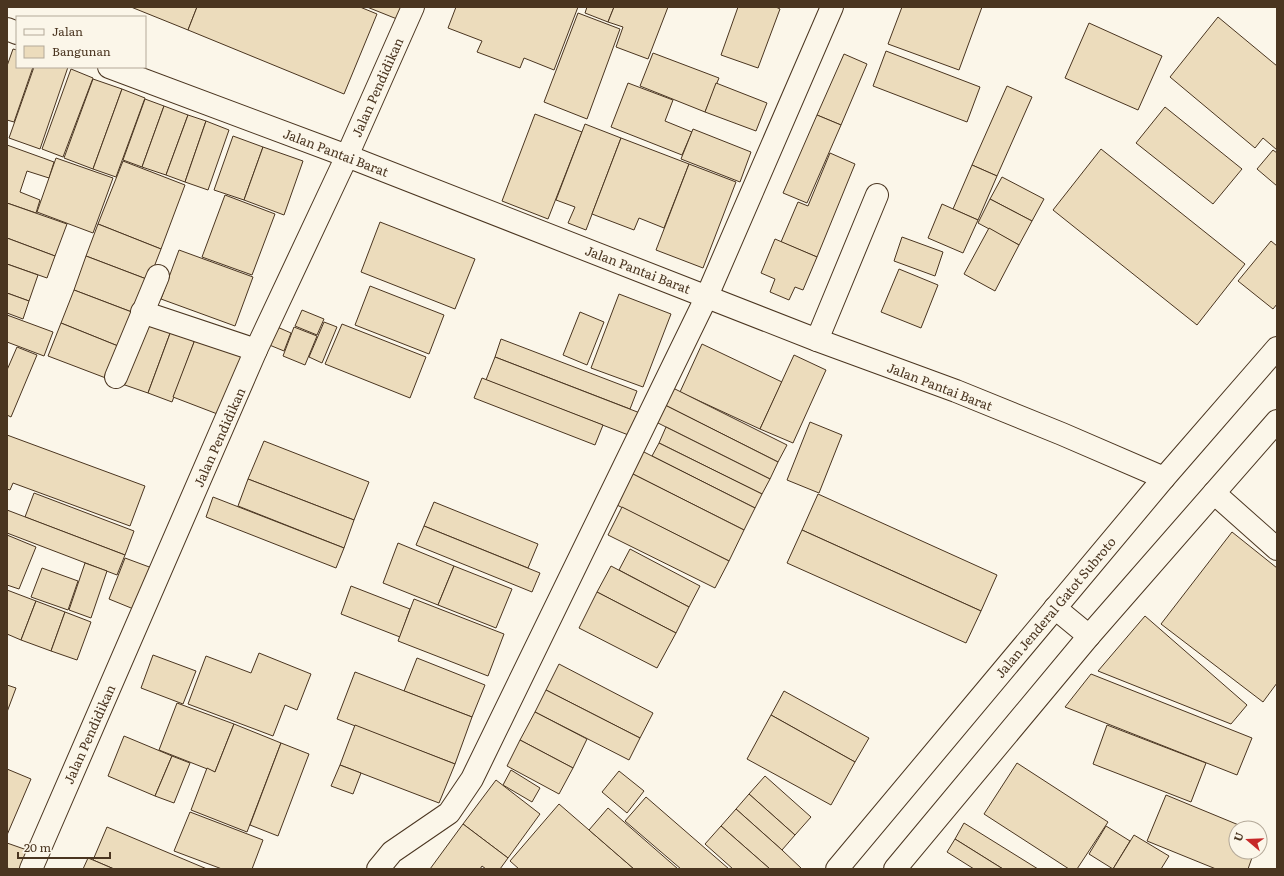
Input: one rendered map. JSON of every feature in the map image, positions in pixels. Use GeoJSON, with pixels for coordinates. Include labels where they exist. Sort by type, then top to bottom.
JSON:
{"type":"FeatureCollection","features":[{"type":"Feature","properties":{"kind":"main road","name":"Jalan Pendidikan"},"geometry":{"type":"LineString","coordinates":[[31,869],[256,350],[347,156],[413,7]]}},
{"type":"Feature","properties":{"kind":"main road"},"geometry":{"type":"LineString","coordinates":[[378,869],[392,852],[449,813],[472,779],[707,296],[832,7]]}},
{"type":"Feature","properties":{"kind":"main road","name":"Jalan Pantai Barat"},"geometry":{"type":"LineString","coordinates":[[112,68],[347,156],[817,340],[963,394],[1062,434],[1164,478]]}},
{"type":"Feature","properties":{"kind":"main road"},"geometry":{"type":"LineString","coordinates":[[817,340],[877,195]]}},
{"type":"Feature","properties":{"kind":"main road"},"geometry":{"type":"LineString","coordinates":[[116,377],[158,276]]}},
{"type":"Feature","properties":{"kind":"main road"},"geometry":{"type":"LineString","coordinates":[[142,312],[256,350]]}},
{"type":"Feature","properties":{"kind":"main road","name":"Jalan Jenderal Gatot Subroto"},"geometry":{"type":"LineString","coordinates":[[837,869],[1164,478],[1277,348]]}},
{"type":"Feature","properties":{"kind":"main road"},"geometry":{"type":"LineString","coordinates":[[895,869],[1089,636],[1277,421]]}},
{"type":"Feature","properties":{"kind":"main road"},"geometry":{"type":"LineString","coordinates":[[1214,493],[1277,549]]}},
{"type":"Feature","properties":{"kind":"main road"},"geometry":{"type":"LineString","coordinates":[[1055,608],[1089,636]]}},
{"type":"Feature","properties":{"kind":"building"},"geometry":{"type":"Polygon","coordinates":[[[131,7],[197,7],[188,30],[131,7]]]}},
{"type":"Feature","properties":{"kind":"building"},"geometry":{"type":"Polygon","coordinates":[[[197,7],[360,7],[377,14],[344,94],[188,30],[197,7]]]}},
{"type":"Feature","properties":{"kind":"building"},"geometry":{"type":"Polygon","coordinates":[[[367,7],[402,7],[397,19],[367,7]]]}},
{"type":"Feature","properties":{"kind":"building"},"geometry":{"type":"Polygon","coordinates":[[[456,7],[578,7],[554,70],[524,58],[520,68],[477,52],[482,41],[448,28],[456,7]]]}},
{"type":"Feature","properties":{"kind":"building"},"geometry":{"type":"Polygon","coordinates":[[[587,7],[614,7],[608,22],[585,13],[587,7]]]}},
{"type":"Feature","properties":{"kind":"building"},"geometry":{"type":"Polygon","coordinates":[[[614,7],[668,7],[648,59],[616,47],[623,27],[608,22],[614,7]]]}},
{"type":"Feature","properties":{"kind":"building"},"geometry":{"type":"Polygon","coordinates":[[[738,7],[776,7],[780,9],[758,68],[721,55],[738,7]]]}},
{"type":"Feature","properties":{"kind":"building"},"geometry":{"type":"Polygon","coordinates":[[[902,7],[982,7],[959,70],[888,44],[902,7]]]}},
{"type":"Feature","properties":{"kind":"building"},"geometry":{"type":"Polygon","coordinates":[[[578,13],[620,29],[587,119],[544,102],[578,13]]]}},
{"type":"Feature","properties":{"kind":"building"},"geometry":{"type":"Polygon","coordinates":[[[1218,17],[1277,66],[1277,150],[1263,138],[1255,148],[1170,77],[1218,17]]]}},
{"type":"Feature","properties":{"kind":"building"},"geometry":{"type":"Polygon","coordinates":[[[1089,23],[1162,56],[1138,110],[1065,78],[1089,23]]]}},
{"type":"Feature","properties":{"kind":"building"},"geometry":{"type":"Polygon","coordinates":[[[13,49],[16,50],[16,68],[33,68],[14,122],[7,120],[7,66],[13,49]]]}},
{"type":"Feature","properties":{"kind":"building"},"geometry":{"type":"Polygon","coordinates":[[[886,51],[980,87],[967,122],[873,86],[886,51]]]}},
{"type":"Feature","properties":{"kind":"building"},"geometry":{"type":"Polygon","coordinates":[[[653,53],[719,78],[705,112],[640,86],[653,53]]]}},
{"type":"Feature","properties":{"kind":"building"},"geometry":{"type":"Polygon","coordinates":[[[844,54],[867,64],[841,125],[817,115],[844,54]]]}},
{"type":"Feature","properties":{"kind":"building"},"geometry":{"type":"Polygon","coordinates":[[[34,68],[68,68],[40,149],[9,138],[34,68]]]}},
{"type":"Feature","properties":{"kind":"building"},"geometry":{"type":"Polygon","coordinates":[[[71,69],[93,78],[63,157],[42,149],[71,69]]]}},
{"type":"Feature","properties":{"kind":"building"},"geometry":{"type":"Polygon","coordinates":[[[93,79],[122,89],[93,169],[64,158],[93,79]]]}},
{"type":"Feature","properties":{"kind":"building"},"geometry":{"type":"Polygon","coordinates":[[[628,83],[673,100],[665,121],[692,132],[682,155],[611,127],[628,83]]]}},
{"type":"Feature","properties":{"kind":"building"},"geometry":{"type":"Polygon","coordinates":[[[716,83],[767,103],[756,131],[705,112],[716,83]]]}},
{"type":"Feature","properties":{"kind":"building"},"geometry":{"type":"Polygon","coordinates":[[[1007,86],[1032,97],[997,176],[972,165],[1007,86]]]}},
{"type":"Feature","properties":{"kind":"building"},"geometry":{"type":"Polygon","coordinates":[[[122,89],[145,98],[116,177],[93,169],[122,89]]]}},
{"type":"Feature","properties":{"kind":"building"},"geometry":{"type":"Polygon","coordinates":[[[145,99],[164,106],[142,167],[123,160],[145,99]]]}},
{"type":"Feature","properties":{"kind":"building"},"geometry":{"type":"Polygon","coordinates":[[[164,106],[188,115],[166,175],[142,167],[164,106]]]}},
{"type":"Feature","properties":{"kind":"building"},"geometry":{"type":"Polygon","coordinates":[[[1165,107],[1242,169],[1213,204],[1136,143],[1165,107]]]}},
{"type":"Feature","properties":{"kind":"building"},"geometry":{"type":"Polygon","coordinates":[[[535,114],[582,132],[548,219],[502,201],[535,114]]]}},
{"type":"Feature","properties":{"kind":"building"},"geometry":{"type":"Polygon","coordinates":[[[188,115],[206,121],[185,182],[166,175],[188,115]]]}},
{"type":"Feature","properties":{"kind":"building"},"geometry":{"type":"Polygon","coordinates":[[[817,115],[841,125],[807,203],[783,193],[817,115]]]}},
{"type":"Feature","properties":{"kind":"building"},"geometry":{"type":"Polygon","coordinates":[[[206,121],[229,130],[208,190],[185,182],[206,121]]]}},
{"type":"Feature","properties":{"kind":"building"},"geometry":{"type":"Polygon","coordinates":[[[585,124],[621,138],[586,230],[568,223],[575,207],[556,200],[585,124]]]}},
{"type":"Feature","properties":{"kind":"building"},"geometry":{"type":"Polygon","coordinates":[[[693,129],[751,152],[740,182],[681,159],[693,129]]]}},
{"type":"Feature","properties":{"kind":"building"},"geometry":{"type":"Polygon","coordinates":[[[233,136],[263,147],[244,200],[214,190],[233,136]]]}},
{"type":"Feature","properties":{"kind":"building"},"geometry":{"type":"Polygon","coordinates":[[[621,138],[689,164],[664,228],[639,218],[634,230],[592,214],[621,138]]]}},
{"type":"Feature","properties":{"kind":"building"},"geometry":{"type":"Polygon","coordinates":[[[7,145],[54,162],[49,178],[27,171],[20,192],[40,200],[36,213],[7,203],[7,145]]]}},
{"type":"Feature","properties":{"kind":"building"},"geometry":{"type":"Polygon","coordinates":[[[263,147],[303,161],[284,215],[244,200],[263,147]]]}},
{"type":"Feature","properties":{"kind":"building"},"geometry":{"type":"Polygon","coordinates":[[[1101,149],[1245,264],[1197,325],[1053,210],[1101,149]]]}},
{"type":"Feature","properties":{"kind":"building"},"geometry":{"type":"Polygon","coordinates":[[[1273,150],[1277,153],[1277,186],[1257,169],[1273,150]]]}},
{"type":"Feature","properties":{"kind":"building"},"geometry":{"type":"Polygon","coordinates":[[[830,153],[855,164],[817,257],[781,242],[798,202],[808,206],[830,153]]]}},
{"type":"Feature","properties":{"kind":"building"},"geometry":{"type":"Polygon","coordinates":[[[56,158],[113,178],[93,233],[37,212],[56,158]]]}},
{"type":"Feature","properties":{"kind":"building"},"geometry":{"type":"Polygon","coordinates":[[[123,161],[185,185],[161,249],[98,224],[123,161]]]}},
{"type":"Feature","properties":{"kind":"building"},"geometry":{"type":"Polygon","coordinates":[[[689,164],[736,182],[703,268],[656,250],[689,164]]]}},
{"type":"Feature","properties":{"kind":"building"},"geometry":{"type":"Polygon","coordinates":[[[972,165],[997,176],[978,220],[953,209],[972,165]]]}},
{"type":"Feature","properties":{"kind":"building"},"geometry":{"type":"Polygon","coordinates":[[[1002,177],[1044,199],[1032,221],[990,199],[1002,177]]]}},
{"type":"Feature","properties":{"kind":"building"},"geometry":{"type":"Polygon","coordinates":[[[225,195],[275,214],[252,275],[202,257],[225,195]]]}},
{"type":"Feature","properties":{"kind":"building"},"geometry":{"type":"Polygon","coordinates":[[[990,199],[1032,221],[1019,245],[978,223],[990,199]]]}},
{"type":"Feature","properties":{"kind":"building"},"geometry":{"type":"Polygon","coordinates":[[[7,203],[67,224],[55,256],[7,238],[7,203]]]}},
{"type":"Feature","properties":{"kind":"building"},"geometry":{"type":"Polygon","coordinates":[[[942,204],[978,220],[963,253],[928,238],[942,204]]]}},
{"type":"Feature","properties":{"kind":"building"},"geometry":{"type":"Polygon","coordinates":[[[380,222],[475,259],[455,309],[361,272],[380,222]]]}},
{"type":"Feature","properties":{"kind":"building"},"geometry":{"type":"Polygon","coordinates":[[[98,224],[161,249],[149,280],[86,256],[98,224]]]}},
{"type":"Feature","properties":{"kind":"building"},"geometry":{"type":"Polygon","coordinates":[[[989,228],[1019,245],[995,291],[964,274],[989,228]]]}},
{"type":"Feature","properties":{"kind":"building"},"geometry":{"type":"Polygon","coordinates":[[[902,237],[943,252],[935,276],[894,261],[902,237]]]}},
{"type":"Feature","properties":{"kind":"building"},"geometry":{"type":"Polygon","coordinates":[[[7,238],[55,256],[47,278],[7,264],[7,238]]]}},
{"type":"Feature","properties":{"kind":"building"},"geometry":{"type":"Polygon","coordinates":[[[775,239],[817,257],[803,290],[795,287],[789,300],[770,292],[775,279],[761,273],[775,239]]]}},
{"type":"Feature","properties":{"kind":"building"},"geometry":{"type":"Polygon","coordinates":[[[1271,241],[1277,246],[1277,304],[1273,309],[1238,281],[1271,241]]]}},
{"type":"Feature","properties":{"kind":"building"},"geometry":{"type":"Polygon","coordinates":[[[179,250],[253,277],[235,326],[161,299],[179,250]]]}},
{"type":"Feature","properties":{"kind":"building"},"geometry":{"type":"Polygon","coordinates":[[[86,256],[149,280],[137,314],[74,290],[86,256]]]}},
{"type":"Feature","properties":{"kind":"building"},"geometry":{"type":"Polygon","coordinates":[[[7,264],[38,275],[29,301],[7,293],[7,264]]]}},
{"type":"Feature","properties":{"kind":"building"},"geometry":{"type":"Polygon","coordinates":[[[899,269],[938,285],[921,328],[881,312],[899,269]]]}},
{"type":"Feature","properties":{"kind":"building"},"geometry":{"type":"Polygon","coordinates":[[[370,286],[444,315],[429,354],[355,325],[370,286]]]}},
{"type":"Feature","properties":{"kind":"building"},"geometry":{"type":"Polygon","coordinates":[[[74,290],[137,314],[123,348],[61,323],[74,290]]]}},
{"type":"Feature","properties":{"kind":"building"},"geometry":{"type":"Polygon","coordinates":[[[7,293],[29,301],[23,319],[7,313],[7,293]]]}},
{"type":"Feature","properties":{"kind":"building"},"geometry":{"type":"Polygon","coordinates":[[[619,294],[671,314],[643,387],[591,368],[619,294]]]}},
{"type":"Feature","properties":{"kind":"building"},"geometry":{"type":"Polygon","coordinates":[[[302,310],[324,319],[317,335],[295,326],[302,310]]]}},
{"type":"Feature","properties":{"kind":"building"},"geometry":{"type":"Polygon","coordinates":[[[580,312],[604,322],[587,365],[563,355],[580,312]]]}},
{"type":"Feature","properties":{"kind":"building"},"geometry":{"type":"Polygon","coordinates":[[[7,315],[53,332],[44,356],[7,342],[7,315]]]}},
{"type":"Feature","properties":{"kind":"building"},"geometry":{"type":"Polygon","coordinates":[[[143,317],[172,328],[148,393],[119,383],[143,317]]]}},
{"type":"Feature","properties":{"kind":"building"},"geometry":{"type":"Polygon","coordinates":[[[324,322],[337,327],[322,363],[309,357],[324,322]]]}},
{"type":"Feature","properties":{"kind":"building"},"geometry":{"type":"Polygon","coordinates":[[[61,323],[123,348],[111,380],[48,356],[61,323]]]}},
{"type":"Feature","properties":{"kind":"building"},"geometry":{"type":"Polygon","coordinates":[[[342,324],[426,357],[410,398],[325,364],[342,324]]]}},
{"type":"Feature","properties":{"kind":"building"},"geometry":{"type":"Polygon","coordinates":[[[275,326],[291,333],[284,351],[267,344],[275,326]]]}},
{"type":"Feature","properties":{"kind":"building"},"geometry":{"type":"Polygon","coordinates":[[[294,327],[317,336],[305,365],[283,356],[294,327]]]}},
{"type":"Feature","properties":{"kind":"building"},"geometry":{"type":"Polygon","coordinates":[[[172,328],[196,337],[172,402],[148,393],[172,328]]]}},
{"type":"Feature","properties":{"kind":"building"},"geometry":{"type":"Polygon","coordinates":[[[196,337],[243,354],[220,415],[173,397],[196,337]]]}},
{"type":"Feature","properties":{"kind":"building"},"geometry":{"type":"Polygon","coordinates":[[[501,339],[637,391],[630,409],[495,357],[501,339]]]}},
{"type":"Feature","properties":{"kind":"building"},"geometry":{"type":"Polygon","coordinates":[[[702,344],[782,382],[760,429],[680,392],[702,344]]]}},
{"type":"Feature","properties":{"kind":"building"},"geometry":{"type":"Polygon","coordinates":[[[17,347],[37,355],[11,417],[7,415],[7,370],[17,347]]]}},
{"type":"Feature","properties":{"kind":"building"},"geometry":{"type":"Polygon","coordinates":[[[794,355],[826,370],[793,443],[760,429],[794,355]]]}},
{"type":"Feature","properties":{"kind":"building"},"geometry":{"type":"Polygon","coordinates":[[[495,357],[640,413],[631,436],[486,380],[495,357]]]}},
{"type":"Feature","properties":{"kind":"building"},"geometry":{"type":"Polygon","coordinates":[[[482,378],[603,425],[595,445],[474,398],[482,378]]]}},
{"type":"Feature","properties":{"kind":"building"},"geometry":{"type":"Polygon","coordinates":[[[669,386],[787,445],[778,462],[661,403],[669,386]]]}},
{"type":"Feature","properties":{"kind":"building"},"geometry":{"type":"Polygon","coordinates":[[[661,403],[778,462],[770,479],[652,420],[661,403]]]}},
{"type":"Feature","properties":{"kind":"building"},"geometry":{"type":"Polygon","coordinates":[[[810,422],[842,435],[819,493],[787,480],[810,422]]]}},
{"type":"Feature","properties":{"kind":"building"},"geometry":{"type":"Polygon","coordinates":[[[666,427],[770,479],[762,494],[659,443],[666,427]]]}},
{"type":"Feature","properties":{"kind":"building"},"geometry":{"type":"Polygon","coordinates":[[[7,435],[145,486],[130,526],[13,483],[10,490],[7,489],[7,435]]]}},
{"type":"Feature","properties":{"kind":"building"},"geometry":{"type":"Polygon","coordinates":[[[264,441],[369,482],[354,520],[248,479],[264,441]]]}},
{"type":"Feature","properties":{"kind":"building"},"geometry":{"type":"Polygon","coordinates":[[[659,443],[762,494],[755,508],[652,456],[659,443]]]}},
{"type":"Feature","properties":{"kind":"building"},"geometry":{"type":"Polygon","coordinates":[[[638,449],[755,508],[744,530],[627,471],[638,449]]]}},
{"type":"Feature","properties":{"kind":"building"},"geometry":{"type":"Polygon","coordinates":[[[627,471],[744,530],[729,561],[611,502],[627,471]]]}},
{"type":"Feature","properties":{"kind":"building"},"geometry":{"type":"Polygon","coordinates":[[[248,479],[354,520],[344,548],[238,506],[248,479]]]}},
{"type":"Feature","properties":{"kind":"building"},"geometry":{"type":"Polygon","coordinates":[[[34,493],[134,531],[125,555],[25,517],[34,493]]]}},
{"type":"Feature","properties":{"kind":"building"},"geometry":{"type":"Polygon","coordinates":[[[818,494],[997,575],[981,611],[802,530],[818,494]]]}},
{"type":"Feature","properties":{"kind":"building"},"geometry":{"type":"Polygon","coordinates":[[[213,497],[344,548],[336,568],[206,517],[213,497]]]}},
{"type":"Feature","properties":{"kind":"building"},"geometry":{"type":"Polygon","coordinates":[[[434,502],[538,544],[528,568],[424,526],[434,502]]]}},
{"type":"Feature","properties":{"kind":"building"},"geometry":{"type":"Polygon","coordinates":[[[622,507],[729,561],[715,588],[608,535],[622,507]]]}},
{"type":"Feature","properties":{"kind":"building"},"geometry":{"type":"Polygon","coordinates":[[[7,510],[125,555],[117,575],[7,533],[7,510]]]}},
{"type":"Feature","properties":{"kind":"building"},"geometry":{"type":"Polygon","coordinates":[[[424,526],[540,573],[532,592],[416,545],[424,526]]]}},
{"type":"Feature","properties":{"kind":"building"},"geometry":{"type":"Polygon","coordinates":[[[802,530],[981,611],[966,643],[787,563],[802,530]]]}},
{"type":"Feature","properties":{"kind":"building"},"geometry":{"type":"Polygon","coordinates":[[[1232,532],[1277,568],[1277,683],[1263,702],[1161,624],[1232,532]]]}},
{"type":"Feature","properties":{"kind":"building"},"geometry":{"type":"Polygon","coordinates":[[[7,535],[36,547],[19,589],[7,585],[7,535]]]}},
{"type":"Feature","properties":{"kind":"building"},"geometry":{"type":"Polygon","coordinates":[[[398,543],[454,566],[438,605],[383,583],[398,543]]]}},
{"type":"Feature","properties":{"kind":"building"},"geometry":{"type":"Polygon","coordinates":[[[630,549],[700,586],[689,607],[619,570],[630,549]]]}},
{"type":"Feature","properties":{"kind":"building"},"geometry":{"type":"Polygon","coordinates":[[[125,558],[152,568],[136,610],[109,599],[125,558]]]}},
{"type":"Feature","properties":{"kind":"building"},"geometry":{"type":"Polygon","coordinates":[[[85,563],[107,571],[91,618],[69,610],[85,563]]]}},
{"type":"Feature","properties":{"kind":"building"},"geometry":{"type":"Polygon","coordinates":[[[454,566],[512,589],[496,628],[438,605],[454,566]]]}},
{"type":"Feature","properties":{"kind":"building"},"geometry":{"type":"Polygon","coordinates":[[[611,566],[689,607],[676,633],[597,592],[611,566]]]}},
{"type":"Feature","properties":{"kind":"building"},"geometry":{"type":"Polygon","coordinates":[[[42,568],[78,581],[68,610],[31,597],[42,568]]]}},
{"type":"Feature","properties":{"kind":"building"},"geometry":{"type":"Polygon","coordinates":[[[351,586],[410,609],[400,637],[341,614],[351,586]]]}},
{"type":"Feature","properties":{"kind":"building"},"geometry":{"type":"Polygon","coordinates":[[[7,590],[36,601],[21,640],[7,634],[7,590]]]}},
{"type":"Feature","properties":{"kind":"building"},"geometry":{"type":"Polygon","coordinates":[[[597,592],[676,633],[657,668],[579,628],[597,592]]]}},
{"type":"Feature","properties":{"kind":"building"},"geometry":{"type":"Polygon","coordinates":[[[414,599],[504,634],[488,676],[398,641],[414,599]]]}},
{"type":"Feature","properties":{"kind":"building"},"geometry":{"type":"Polygon","coordinates":[[[36,601],[65,612],[51,651],[21,640],[36,601]]]}},
{"type":"Feature","properties":{"kind":"building"},"geometry":{"type":"Polygon","coordinates":[[[65,612],[91,622],[77,660],[51,651],[65,612]]]}},
{"type":"Feature","properties":{"kind":"building"},"geometry":{"type":"Polygon","coordinates":[[[1145,616],[1247,705],[1231,724],[1098,671],[1145,616]]]}},
{"type":"Feature","properties":{"kind":"building"},"geometry":{"type":"Polygon","coordinates":[[[259,653],[311,674],[297,710],[285,705],[273,736],[188,704],[206,656],[251,673],[259,653]]]}},
{"type":"Feature","properties":{"kind":"building"},"geometry":{"type":"Polygon","coordinates":[[[153,655],[196,671],[183,704],[141,688],[153,655]]]}},
{"type":"Feature","properties":{"kind":"building"},"geometry":{"type":"Polygon","coordinates":[[[417,658],[485,685],[472,717],[404,691],[417,658]]]}},
{"type":"Feature","properties":{"kind":"building"},"geometry":{"type":"Polygon","coordinates":[[[559,664],[653,713],[640,738],[546,690],[559,664]]]}},
{"type":"Feature","properties":{"kind":"building"},"geometry":{"type":"Polygon","coordinates":[[[355,672],[472,717],[455,764],[337,719],[355,672]]]}},
{"type":"Feature","properties":{"kind":"building"},"geometry":{"type":"Polygon","coordinates":[[[1091,674],[1252,738],[1237,775],[1065,707],[1091,674]]]}},
{"type":"Feature","properties":{"kind":"building"},"geometry":{"type":"Polygon","coordinates":[[[7,685],[16,688],[7,712],[7,685]]]}},
{"type":"Feature","properties":{"kind":"building"},"geometry":{"type":"Polygon","coordinates":[[[546,690],[640,738],[629,760],[535,712],[546,690]]]}},
{"type":"Feature","properties":{"kind":"building"},"geometry":{"type":"Polygon","coordinates":[[[784,691],[869,738],[855,762],[771,715],[784,691]]]}},
{"type":"Feature","properties":{"kind":"building"},"geometry":{"type":"Polygon","coordinates":[[[177,703],[234,724],[215,772],[159,750],[177,703]]]}},
{"type":"Feature","properties":{"kind":"building"},"geometry":{"type":"Polygon","coordinates":[[[535,712],[587,739],[573,768],[520,740],[535,712]]]}},
{"type":"Feature","properties":{"kind":"building"},"geometry":{"type":"Polygon","coordinates":[[[771,715],[855,762],[831,805],[747,759],[771,715]]]}},
{"type":"Feature","properties":{"kind":"building"},"geometry":{"type":"Polygon","coordinates":[[[234,724],[281,743],[247,832],[191,810],[207,768],[215,772],[234,724]]]}},
{"type":"Feature","properties":{"kind":"building"},"geometry":{"type":"Polygon","coordinates":[[[355,725],[455,764],[439,803],[340,765],[355,725]]]}},
{"type":"Feature","properties":{"kind":"building"},"geometry":{"type":"Polygon","coordinates":[[[1107,725],[1206,763],[1191,802],[1093,764],[1107,725]]]}},
{"type":"Feature","properties":{"kind":"building"},"geometry":{"type":"Polygon","coordinates":[[[124,736],[172,756],[155,796],[108,776],[124,736]]]}},
{"type":"Feature","properties":{"kind":"building"},"geometry":{"type":"Polygon","coordinates":[[[520,740],[573,768],[559,794],[507,766],[520,740]]]}},
{"type":"Feature","properties":{"kind":"building"},"geometry":{"type":"Polygon","coordinates":[[[281,743],[309,754],[278,836],[250,825],[281,743]]]}},
{"type":"Feature","properties":{"kind":"building"},"geometry":{"type":"Polygon","coordinates":[[[172,756],[190,763],[174,803],[155,796],[172,756]]]}},
{"type":"Feature","properties":{"kind":"building"},"geometry":{"type":"Polygon","coordinates":[[[1017,763],[1108,822],[1077,869],[1069,869],[984,814],[1017,763]]]}},
{"type":"Feature","properties":{"kind":"building"},"geometry":{"type":"Polygon","coordinates":[[[340,765],[361,773],[353,794],[331,786],[340,765]]]}},
{"type":"Feature","properties":{"kind":"building"},"geometry":{"type":"Polygon","coordinates":[[[7,769],[31,779],[7,835],[7,769]]]}},
{"type":"Feature","properties":{"kind":"building"},"geometry":{"type":"Polygon","coordinates":[[[511,770],[540,788],[532,802],[503,785],[511,770]]]}},
{"type":"Feature","properties":{"kind":"building"},"geometry":{"type":"Polygon","coordinates":[[[619,771],[644,791],[627,813],[602,792],[619,771]]]}},
{"type":"Feature","properties":{"kind":"building"},"geometry":{"type":"Polygon","coordinates":[[[765,776],[811,817],[795,835],[749,794],[765,776]]]}},
{"type":"Feature","properties":{"kind":"building"},"geometry":{"type":"Polygon","coordinates":[[[496,780],[540,814],[508,858],[463,824],[496,780]]]}},
{"type":"Feature","properties":{"kind":"building"},"geometry":{"type":"Polygon","coordinates":[[[749,794],[795,835],[782,850],[736,809],[749,794]]]}},
{"type":"Feature","properties":{"kind":"building"},"geometry":{"type":"Polygon","coordinates":[[[1166,795],[1228,821],[1228,860],[1251,860],[1248,869],[1216,869],[1147,841],[1166,795]]]}},
{"type":"Feature","properties":{"kind":"building"},"geometry":{"type":"Polygon","coordinates":[[[646,797],[729,869],[681,869],[625,821],[646,797]]]}},
{"type":"Feature","properties":{"kind":"building"},"geometry":{"type":"Polygon","coordinates":[[[559,804],[634,869],[519,869],[510,861],[559,804]]]}},
{"type":"Feature","properties":{"kind":"building"},"geometry":{"type":"Polygon","coordinates":[[[608,808],[678,869],[634,869],[589,830],[608,808]]]}},
{"type":"Feature","properties":{"kind":"building"},"geometry":{"type":"Polygon","coordinates":[[[736,809],[802,869],[770,869],[721,826],[736,809]]]}},
{"type":"Feature","properties":{"kind":"building"},"geometry":{"type":"Polygon","coordinates":[[[190,812],[263,840],[252,869],[222,869],[174,851],[190,812]]]}},
{"type":"Feature","properties":{"kind":"building"},"geometry":{"type":"Polygon","coordinates":[[[964,823],[1038,869],[1003,869],[955,839],[964,823]]]}},
{"type":"Feature","properties":{"kind":"building"},"geometry":{"type":"Polygon","coordinates":[[[463,824],[508,858],[500,869],[486,869],[482,866],[480,869],[430,869],[463,824]]]}},
{"type":"Feature","properties":{"kind":"building"},"geometry":{"type":"Polygon","coordinates":[[[721,826],[770,869],[733,869],[705,844],[721,826]]]}},
{"type":"Feature","properties":{"kind":"building"},"geometry":{"type":"Polygon","coordinates":[[[1106,826],[1130,841],[1113,869],[1089,854],[1106,826]]]}},
{"type":"Feature","properties":{"kind":"building"},"geometry":{"type":"Polygon","coordinates":[[[107,827],[207,869],[114,869],[93,860],[107,827]]]}},
{"type":"Feature","properties":{"kind":"building"},"geometry":{"type":"Polygon","coordinates":[[[1134,835],[1169,856],[1161,869],[1113,869],[1134,835]]]}},
{"type":"Feature","properties":{"kind":"building"},"geometry":{"type":"Polygon","coordinates":[[[955,839],[1003,869],[974,869],[947,852],[955,839]]]}},
{"type":"Feature","properties":{"kind":"building"},"geometry":{"type":"Polygon","coordinates":[[[7,843],[27,850],[20,869],[7,868],[7,843]]]}},
{"type":"Feature","properties":{"kind":"building"},"geometry":{"type":"Polygon","coordinates":[[[88,858],[93,860],[114,869],[83,869],[88,858]]]}}]}
